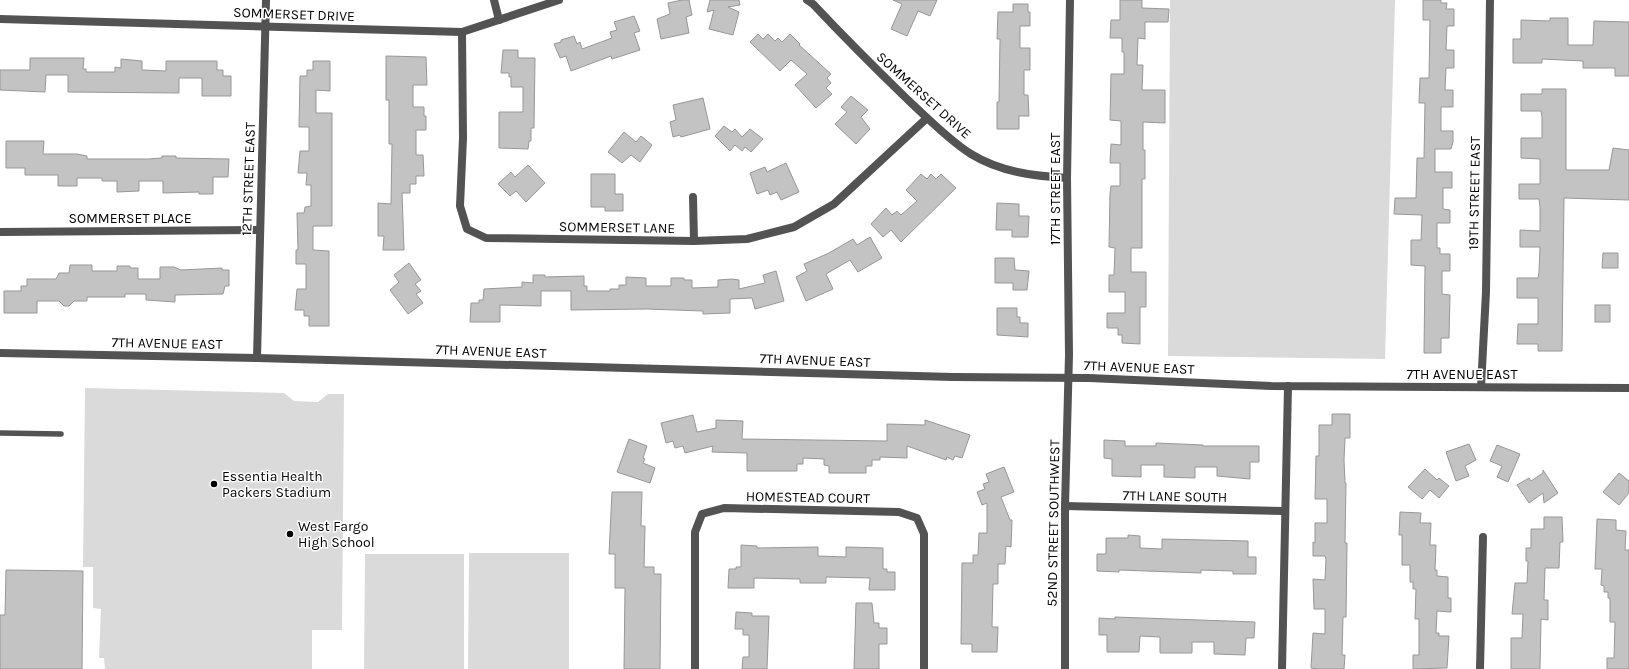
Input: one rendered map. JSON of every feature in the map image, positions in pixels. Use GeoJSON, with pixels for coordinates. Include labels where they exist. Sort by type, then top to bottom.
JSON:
{"type":"FeatureCollection","features":[{"type":"Feature","properties":{"kind":"street","name":"12TH STREET EAST"},"geometry":{"type":"LineString","coordinates":[[257,358],[266,0]]}},
{"type":"Feature","properties":{"kind":"street"},"geometry":{"type":"LineString","coordinates":[[494,0],[499,20]]}},
{"type":"Feature","properties":{"kind":"street","name":"SOMMERSET DRIVE"},"geometry":{"type":"LineString","coordinates":[[0,19],[462,32],[559,0]]}},
{"type":"Feature","properties":{"kind":"street","name":"17TH STREET EAST"},"geometry":{"type":"LineString","coordinates":[[1068,378],[1070,0]]}},
{"type":"Feature","properties":{"kind":"street","name":"19TH STREET EAST"},"geometry":{"type":"LineString","coordinates":[[1482,387],[1486,292],[1490,0]]}},
{"type":"Feature","properties":{"kind":"street","name":"SOMMERSET DRIVE"},"geometry":{"type":"LineString","coordinates":[[813,1],[858,52],[927,118],[971,154],[1006,170],[1034,176],[1068,178]]}},
{"type":"Feature","properties":{"kind":"street","name":"SOMMERSET LANE"},"geometry":{"type":"LineString","coordinates":[[462,32],[463,138],[460,206],[467,230],[486,238],[694,241],[747,239],[794,226],[834,204],[927,118]]}},
{"type":"Feature","properties":{"kind":"street"},"geometry":{"type":"LineString","coordinates":[[693,197],[694,241]]}},
{"type":"Feature","properties":{"kind":"street","name":"SOMMERSET PLACE"},"geometry":{"type":"LineString","coordinates":[[0,232],[260,230]]}},
{"type":"Feature","properties":{"kind":"street","name":"7TH AVENUE EAST"},"geometry":{"type":"LineString","coordinates":[[0,353],[257,358],[953,377],[1068,378],[1288,386],[1629,388]]}},
{"type":"Feature","properties":{"kind":"street","name":"52ND STREET SOUTHWEST"},"geometry":{"type":"LineString","coordinates":[[1065,669],[1065,506],[1068,378]]}},
{"type":"Feature","properties":{"kind":"street"},"geometry":{"type":"LineString","coordinates":[[1282,669],[1288,386]]}},
{"type":"Feature","properties":{"kind":"street","name":"7TH LANE SOUTH"},"geometry":{"type":"LineString","coordinates":[[1065,506],[1285,511]]}},
{"type":"Feature","properties":{"kind":"street","name":"HOMESTEAD COURT"},"geometry":{"type":"LineString","coordinates":[[695,669],[695,532],[702,514],[724,508],[899,512],[917,518],[924,534],[924,669]]}},
{"type":"Feature","properties":{"kind":"street"},"geometry":{"type":"LineString","coordinates":[[1480,669],[1483,537]]}},
{"type":"Feature","properties":{"kind":"lane"},"geometry":{"type":"LineString","coordinates":[[0,433],[61,434]]}},
{"type":"Feature","properties":{"kind":"shaded area"},"geometry":{"type":"Polygon","coordinates":[[[1170,0],[1395,0],[1385,359],[1168,356],[1170,0]]]}},
{"type":"Feature","properties":{"kind":"shaded area","name":"Essentia Health Packers Stadium"},"geometry":{"type":"Polygon","coordinates":[[[85,388],[284,393],[294,401],[318,402],[328,394],[344,394],[342,630],[312,630],[312,669],[105,669],[104,658],[99,658],[101,609],[93,608],[93,567],[83,567],[85,388]]]}},
{"type":"Feature","properties":{"kind":"shaded area"},"geometry":{"type":"Polygon","coordinates":[[[469,553],[569,553],[569,669],[468,669],[469,553]]]}},
{"type":"Feature","properties":{"kind":"shaded area"},"geometry":{"type":"Polygon","coordinates":[[[365,554],[464,554],[464,669],[364,669],[365,554]]]}},
{"type":"Feature","properties":{"kind":"building"},"geometry":{"type":"Polygon","coordinates":[[[689,0],[692,15],[686,17],[689,33],[661,39],[657,19],[670,14],[668,3],[689,0]]]}},
{"type":"Feature","properties":{"kind":"building"},"geometry":{"type":"Polygon","coordinates":[[[710,0],[739,0],[740,5],[728,7],[739,12],[733,35],[709,29],[714,10],[707,12],[710,0]]]}},
{"type":"Feature","properties":{"kind":"building"},"geometry":{"type":"Polygon","coordinates":[[[893,0],[937,0],[930,16],[918,11],[907,36],[891,29],[902,4],[893,0]]]}},
{"type":"Feature","properties":{"kind":"building"},"geometry":{"type":"Polygon","coordinates":[[[1120,0],[1142,0],[1142,8],[1169,9],[1168,22],[1145,22],[1145,39],[1138,38],[1137,65],[1143,65],[1142,90],[1165,90],[1165,123],[1143,122],[1145,179],[1142,179],[1142,248],[1131,248],[1131,272],[1146,272],[1146,307],[1140,307],[1140,344],[1122,343],[1122,335],[1118,335],[1118,328],[1107,328],[1107,313],[1125,313],[1125,292],[1109,292],[1109,275],[1114,275],[1115,248],[1109,247],[1110,194],[1111,186],[1120,186],[1120,163],[1110,163],[1111,144],[1121,145],[1121,121],[1110,120],[1111,74],[1124,74],[1124,52],[1122,52],[1122,38],[1110,38],[1111,20],[1120,20],[1120,0]]]}},
{"type":"Feature","properties":{"kind":"building"},"geometry":{"type":"Polygon","coordinates":[[[1423,0],[1441,0],[1441,3],[1447,3],[1446,9],[1454,9],[1454,26],[1447,26],[1446,50],[1454,50],[1454,68],[1446,68],[1445,90],[1453,90],[1453,107],[1441,107],[1441,131],[1453,131],[1453,142],[1451,149],[1435,149],[1435,172],[1452,172],[1452,188],[1443,188],[1443,209],[1450,210],[1450,223],[1437,223],[1437,248],[1440,248],[1440,254],[1450,254],[1450,271],[1442,271],[1442,294],[1450,295],[1449,338],[1441,338],[1441,353],[1424,353],[1425,266],[1411,265],[1411,240],[1421,240],[1422,215],[1394,214],[1395,198],[1416,198],[1417,158],[1424,158],[1425,103],[1419,103],[1420,78],[1429,78],[1430,20],[1423,20],[1423,0]]]}},
{"type":"Feature","properties":{"kind":"building"},"geometry":{"type":"Polygon","coordinates":[[[1013,4],[1028,4],[1028,12],[1030,12],[1030,26],[1020,26],[1020,48],[1030,48],[1030,70],[1024,70],[1024,95],[1028,95],[1029,116],[1019,116],[1019,129],[997,129],[1000,39],[997,39],[998,12],[1013,12],[1013,4]]]}},
{"type":"Feature","properties":{"kind":"building"},"geometry":{"type":"Polygon","coordinates":[[[634,16],[640,31],[634,33],[640,50],[612,59],[611,56],[571,71],[566,56],[560,58],[554,44],[561,42],[561,40],[574,36],[577,44],[580,42],[582,49],[612,38],[610,32],[617,30],[614,22],[634,16]]]}},
{"type":"Feature","properties":{"kind":"building"},"geometry":{"type":"Polygon","coordinates":[[[1550,18],[1568,18],[1568,45],[1593,45],[1594,21],[1629,22],[1629,76],[1615,76],[1615,68],[1583,68],[1583,61],[1542,59],[1542,63],[1513,63],[1513,39],[1521,39],[1521,20],[1550,21],[1550,18]]]}},
{"type":"Feature","properties":{"kind":"building"},"geometry":{"type":"Polygon","coordinates":[[[758,34],[763,39],[768,34],[775,41],[778,38],[782,42],[790,34],[800,44],[799,45],[831,74],[827,78],[831,83],[826,88],[832,94],[816,108],[795,85],[807,74],[791,60],[780,71],[750,42],[758,34]]]}},
{"type":"Feature","properties":{"kind":"building"},"geometry":{"type":"Polygon","coordinates":[[[503,50],[518,50],[518,58],[535,58],[534,128],[531,128],[531,141],[529,141],[528,149],[499,148],[499,112],[523,112],[523,87],[511,87],[511,77],[509,77],[509,73],[501,73],[503,50]]]}},
{"type":"Feature","properties":{"kind":"building"},"geometry":{"type":"Polygon","coordinates":[[[386,56],[426,57],[427,85],[413,85],[413,107],[424,107],[424,116],[426,116],[426,130],[416,130],[416,155],[423,155],[424,176],[416,176],[416,184],[410,184],[410,193],[402,193],[404,250],[383,250],[384,236],[378,236],[378,203],[391,204],[392,144],[389,144],[389,100],[386,100],[386,56]]]}},
{"type":"Feature","properties":{"kind":"building"},"geometry":{"type":"Polygon","coordinates":[[[30,58],[84,58],[83,69],[86,69],[86,72],[115,72],[115,67],[121,68],[121,59],[142,61],[142,70],[166,71],[166,61],[217,61],[217,70],[223,70],[223,76],[231,76],[231,96],[202,96],[202,78],[179,78],[179,93],[68,92],[68,75],[46,75],[45,92],[0,90],[0,70],[30,70],[30,58]]]}},
{"type":"Feature","properties":{"kind":"building"},"geometry":{"type":"Polygon","coordinates":[[[313,61],[330,61],[330,91],[316,90],[316,113],[332,113],[332,226],[313,226],[313,250],[329,251],[329,326],[309,326],[309,316],[304,316],[304,310],[295,310],[297,289],[306,289],[306,264],[296,264],[296,250],[298,250],[297,213],[304,213],[305,207],[311,206],[311,185],[306,185],[307,173],[298,173],[300,151],[309,151],[309,127],[299,127],[300,76],[307,76],[307,70],[313,70],[313,61]]]}},
{"type":"Feature","properties":{"kind":"building"},"geometry":{"type":"Polygon","coordinates":[[[1542,89],[1566,89],[1566,170],[1609,170],[1613,148],[1629,150],[1629,200],[1564,198],[1562,351],[1538,351],[1538,344],[1517,344],[1518,324],[1538,324],[1538,298],[1517,298],[1517,278],[1538,278],[1540,247],[1520,247],[1520,230],[1540,231],[1539,199],[1519,199],[1519,184],[1540,184],[1540,159],[1521,158],[1521,138],[1542,138],[1541,111],[1521,111],[1521,94],[1542,94],[1542,89]]]}},
{"type":"Feature","properties":{"kind":"building"},"geometry":{"type":"Polygon","coordinates":[[[851,96],[868,110],[861,117],[870,129],[856,144],[835,124],[847,112],[841,107],[851,96]]]}},
{"type":"Feature","properties":{"kind":"building"},"geometry":{"type":"Polygon","coordinates":[[[703,98],[710,129],[681,137],[680,135],[673,137],[670,122],[676,120],[673,105],[703,98]]]}},
{"type":"Feature","properties":{"kind":"building"},"geometry":{"type":"Polygon","coordinates":[[[724,126],[732,132],[735,129],[742,137],[750,129],[763,139],[751,152],[745,147],[742,151],[735,145],[730,151],[715,136],[724,126]]]}},
{"type":"Feature","properties":{"kind":"building"},"geometry":{"type":"Polygon","coordinates":[[[624,132],[636,142],[641,136],[652,145],[640,162],[631,155],[622,163],[608,152],[624,132]]]}},
{"type":"Feature","properties":{"kind":"building"},"geometry":{"type":"Polygon","coordinates":[[[6,141],[44,141],[43,154],[77,154],[87,156],[87,159],[148,159],[162,158],[162,156],[176,156],[176,158],[229,159],[228,177],[213,177],[213,194],[199,194],[199,192],[163,193],[163,181],[139,181],[139,191],[117,192],[117,181],[102,181],[102,178],[77,178],[77,186],[58,186],[58,175],[25,175],[25,168],[6,168],[6,141]]]}},
{"type":"Feature","properties":{"kind":"building"},"geometry":{"type":"Polygon","coordinates":[[[786,163],[799,192],[781,200],[777,192],[770,195],[768,190],[757,194],[750,173],[765,167],[767,172],[786,163]]]}},
{"type":"Feature","properties":{"kind":"building"},"geometry":{"type":"Polygon","coordinates":[[[528,165],[545,183],[526,202],[516,191],[510,196],[498,184],[511,172],[515,177],[528,165]]]}},
{"type":"Feature","properties":{"kind":"building"},"geometry":{"type":"Polygon","coordinates":[[[591,174],[615,174],[615,194],[623,194],[623,211],[605,211],[605,207],[591,207],[591,174]]]}},
{"type":"Feature","properties":{"kind":"building"},"geometry":{"type":"Polygon","coordinates":[[[921,174],[927,179],[931,174],[936,179],[941,174],[956,188],[901,242],[891,230],[883,237],[871,224],[886,208],[892,215],[897,211],[901,215],[917,201],[906,190],[921,174]]]}},
{"type":"Feature","properties":{"kind":"building"},"geometry":{"type":"Polygon","coordinates":[[[997,203],[1019,204],[1019,216],[1029,216],[1028,237],[1012,237],[1012,230],[996,230],[997,203]]]}},
{"type":"Feature","properties":{"kind":"building"},"geometry":{"type":"Polygon","coordinates":[[[870,237],[882,258],[858,272],[850,260],[826,274],[833,289],[806,301],[796,277],[807,271],[804,264],[829,253],[853,239],[857,245],[870,237]]]}},
{"type":"Feature","properties":{"kind":"building"},"geometry":{"type":"Polygon","coordinates":[[[1603,253],[1618,253],[1618,268],[1602,268],[1603,253]]]}},
{"type":"Feature","properties":{"kind":"building"},"geometry":{"type":"Polygon","coordinates":[[[995,258],[1014,258],[1015,270],[1029,271],[1027,290],[1013,290],[1013,283],[995,283],[995,258]]]}},
{"type":"Feature","properties":{"kind":"building"},"geometry":{"type":"Polygon","coordinates":[[[409,263],[421,280],[415,284],[421,291],[416,294],[423,303],[408,314],[390,290],[399,282],[394,275],[409,263]]]}},
{"type":"Feature","properties":{"kind":"building"},"geometry":{"type":"Polygon","coordinates":[[[70,265],[92,265],[92,271],[117,271],[117,266],[130,266],[130,268],[138,268],[138,279],[160,279],[160,267],[174,267],[181,270],[222,268],[222,270],[229,270],[229,286],[225,286],[223,294],[175,295],[175,302],[146,300],[146,294],[125,294],[125,297],[87,297],[87,301],[74,301],[69,306],[64,306],[59,301],[37,301],[37,313],[4,313],[4,291],[21,291],[21,286],[27,286],[27,279],[56,279],[59,273],[69,273],[70,265]]]}},
{"type":"Feature","properties":{"kind":"building"},"geometry":{"type":"Polygon","coordinates":[[[776,271],[784,301],[755,309],[752,298],[730,299],[730,313],[703,314],[703,311],[647,309],[571,310],[571,291],[541,291],[541,306],[500,305],[500,322],[470,322],[471,303],[479,303],[479,300],[483,300],[484,289],[522,287],[522,282],[533,283],[533,275],[545,275],[545,277],[584,276],[584,286],[587,286],[587,291],[610,291],[610,289],[619,289],[619,285],[626,285],[626,277],[646,278],[646,286],[671,286],[671,278],[684,278],[684,280],[692,280],[692,288],[718,287],[718,280],[732,279],[739,280],[739,289],[765,283],[763,275],[776,271]]]}},
{"type":"Feature","properties":{"kind":"building"},"geometry":{"type":"Polygon","coordinates":[[[1595,305],[1610,305],[1610,322],[1595,322],[1595,305]]]}},
{"type":"Feature","properties":{"kind":"building"},"geometry":{"type":"Polygon","coordinates":[[[997,308],[1017,308],[1017,317],[1020,317],[1020,323],[1028,323],[1028,337],[997,335],[997,308]]]}},
{"type":"Feature","properties":{"kind":"building"},"geometry":{"type":"Polygon","coordinates":[[[1332,414],[1350,414],[1350,438],[1345,438],[1344,460],[1346,483],[1345,543],[1347,543],[1346,617],[1343,617],[1342,655],[1345,655],[1344,669],[1318,669],[1311,668],[1313,633],[1325,634],[1325,609],[1314,609],[1313,579],[1325,580],[1326,559],[1325,556],[1313,556],[1313,542],[1315,543],[1315,523],[1327,523],[1327,499],[1315,499],[1316,456],[1319,456],[1319,425],[1332,425],[1332,414]]]}},
{"type":"Feature","properties":{"kind":"building"},"geometry":{"type":"Polygon","coordinates":[[[693,415],[697,432],[716,428],[716,420],[743,421],[742,439],[887,441],[887,424],[925,425],[925,420],[970,435],[962,458],[955,456],[953,460],[947,457],[946,460],[907,446],[907,458],[880,457],[880,460],[872,460],[872,466],[866,466],[866,473],[829,473],[829,466],[824,465],[824,459],[803,458],[803,464],[797,464],[797,471],[747,471],[747,453],[712,452],[713,446],[685,453],[683,446],[675,448],[673,441],[666,443],[661,423],[693,415]]]}},
{"type":"Feature","properties":{"kind":"building"},"geometry":{"type":"Polygon","coordinates":[[[629,439],[647,446],[643,463],[655,468],[650,483],[617,472],[629,439]]]}},
{"type":"Feature","properties":{"kind":"building"},"geometry":{"type":"Polygon","coordinates":[[[1104,440],[1125,441],[1125,446],[1156,446],[1156,443],[1203,446],[1259,446],[1259,462],[1250,462],[1250,479],[1217,476],[1217,467],[1195,467],[1195,478],[1164,477],[1164,465],[1141,465],[1141,477],[1112,476],[1112,459],[1104,458],[1104,440]]]}},
{"type":"Feature","properties":{"kind":"building"},"geometry":{"type":"Polygon","coordinates":[[[1469,444],[1476,460],[1465,466],[1469,476],[1456,481],[1446,452],[1469,444]]]}},
{"type":"Feature","properties":{"kind":"building"},"geometry":{"type":"Polygon","coordinates":[[[1497,445],[1520,454],[1508,482],[1497,477],[1502,466],[1490,461],[1497,445]]]}},
{"type":"Feature","properties":{"kind":"building"},"geometry":{"type":"Polygon","coordinates":[[[1004,467],[1014,492],[1001,497],[1010,520],[1012,520],[1011,547],[1006,546],[1005,564],[998,564],[998,584],[993,584],[992,627],[998,627],[997,652],[972,652],[972,644],[961,644],[962,563],[973,563],[973,555],[978,555],[979,533],[987,533],[987,503],[982,505],[977,492],[985,489],[983,484],[989,482],[986,474],[1004,467]]]}},
{"type":"Feature","properties":{"kind":"building"},"geometry":{"type":"Polygon","coordinates":[[[1425,469],[1437,480],[1439,478],[1449,486],[1439,498],[1430,490],[1422,499],[1408,487],[1425,469]]]}},
{"type":"Feature","properties":{"kind":"building"},"geometry":{"type":"Polygon","coordinates":[[[1543,470],[1558,493],[1544,503],[1543,493],[1529,503],[1517,485],[1529,478],[1531,481],[1543,473],[1543,470]]]}},
{"type":"Feature","properties":{"kind":"building"},"geometry":{"type":"Polygon","coordinates":[[[1619,473],[1629,481],[1629,493],[1619,505],[1603,492],[1619,473]]]}},
{"type":"Feature","properties":{"kind":"building"},"geometry":{"type":"Polygon","coordinates":[[[612,492],[642,492],[641,526],[645,526],[644,567],[654,567],[654,574],[661,574],[660,669],[624,669],[625,588],[615,588],[615,554],[609,554],[612,492]]]}},
{"type":"Feature","properties":{"kind":"building"},"geometry":{"type":"Polygon","coordinates":[[[1400,512],[1421,513],[1420,523],[1431,523],[1430,545],[1436,545],[1435,570],[1437,570],[1437,576],[1448,577],[1448,598],[1451,598],[1451,612],[1437,611],[1436,633],[1439,633],[1439,636],[1449,636],[1447,668],[1413,669],[1413,655],[1419,655],[1419,619],[1415,619],[1416,589],[1413,589],[1413,582],[1410,582],[1410,565],[1402,565],[1402,535],[1399,535],[1400,512]]]}},
{"type":"Feature","properties":{"kind":"building"},"geometry":{"type":"Polygon","coordinates":[[[1544,517],[1562,517],[1563,542],[1560,542],[1559,568],[1545,568],[1544,600],[1548,600],[1548,620],[1541,619],[1540,669],[1511,669],[1511,638],[1522,638],[1523,614],[1512,614],[1515,583],[1527,583],[1528,561],[1526,561],[1526,548],[1531,548],[1531,529],[1544,529],[1544,517]]]}},
{"type":"Feature","properties":{"kind":"building"},"geometry":{"type":"Polygon","coordinates":[[[1597,519],[1616,520],[1616,530],[1626,531],[1625,550],[1629,550],[1629,669],[1607,669],[1607,658],[1614,658],[1615,622],[1610,622],[1610,598],[1608,598],[1608,592],[1604,592],[1604,586],[1601,585],[1602,569],[1595,569],[1597,519]]]}},
{"type":"Feature","properties":{"kind":"building"},"geometry":{"type":"Polygon","coordinates":[[[1128,535],[1140,536],[1140,548],[1162,549],[1162,539],[1248,541],[1248,557],[1256,557],[1256,574],[1233,574],[1233,571],[1201,570],[1201,573],[1119,570],[1119,572],[1097,571],[1097,554],[1106,554],[1106,538],[1128,538],[1128,535]]]}},
{"type":"Feature","properties":{"kind":"building"},"geometry":{"type":"Polygon","coordinates":[[[741,545],[757,546],[757,548],[818,547],[818,556],[846,557],[846,547],[883,548],[883,569],[887,569],[887,572],[895,572],[895,590],[869,590],[870,578],[826,577],[826,583],[800,583],[800,579],[754,578],[754,588],[728,588],[729,569],[741,567],[741,545]]]}},
{"type":"Feature","properties":{"kind":"building"},"geometry":{"type":"Polygon","coordinates":[[[6,570],[83,571],[82,669],[0,669],[0,615],[5,615],[6,570]]]}},
{"type":"Feature","properties":{"kind":"building"},"geometry":{"type":"Polygon","coordinates":[[[856,603],[872,603],[874,623],[879,623],[879,628],[887,628],[887,644],[879,644],[879,669],[854,669],[856,603]]]}},
{"type":"Feature","properties":{"kind":"building"},"geometry":{"type":"Polygon","coordinates":[[[736,612],[752,613],[752,616],[769,616],[767,669],[742,669],[743,657],[749,657],[749,635],[743,635],[743,629],[735,629],[736,612]]]}},
{"type":"Feature","properties":{"kind":"building"},"geometry":{"type":"Polygon","coordinates":[[[1115,617],[1255,622],[1254,638],[1246,638],[1245,655],[1214,654],[1214,642],[1192,642],[1192,653],[1160,653],[1160,637],[1140,636],[1139,652],[1107,652],[1107,635],[1099,635],[1099,618],[1115,619],[1115,617]]]}},
{"type":"Feature","properties":{"kind":"place","name":"Essentia Health Packers Stadium"},"geometry":{"type":"Point","coordinates":[214,484]}},
{"type":"Feature","properties":{"kind":"place","name":"West Fargo High School"},"geometry":{"type":"Point","coordinates":[290,534]}}]}
